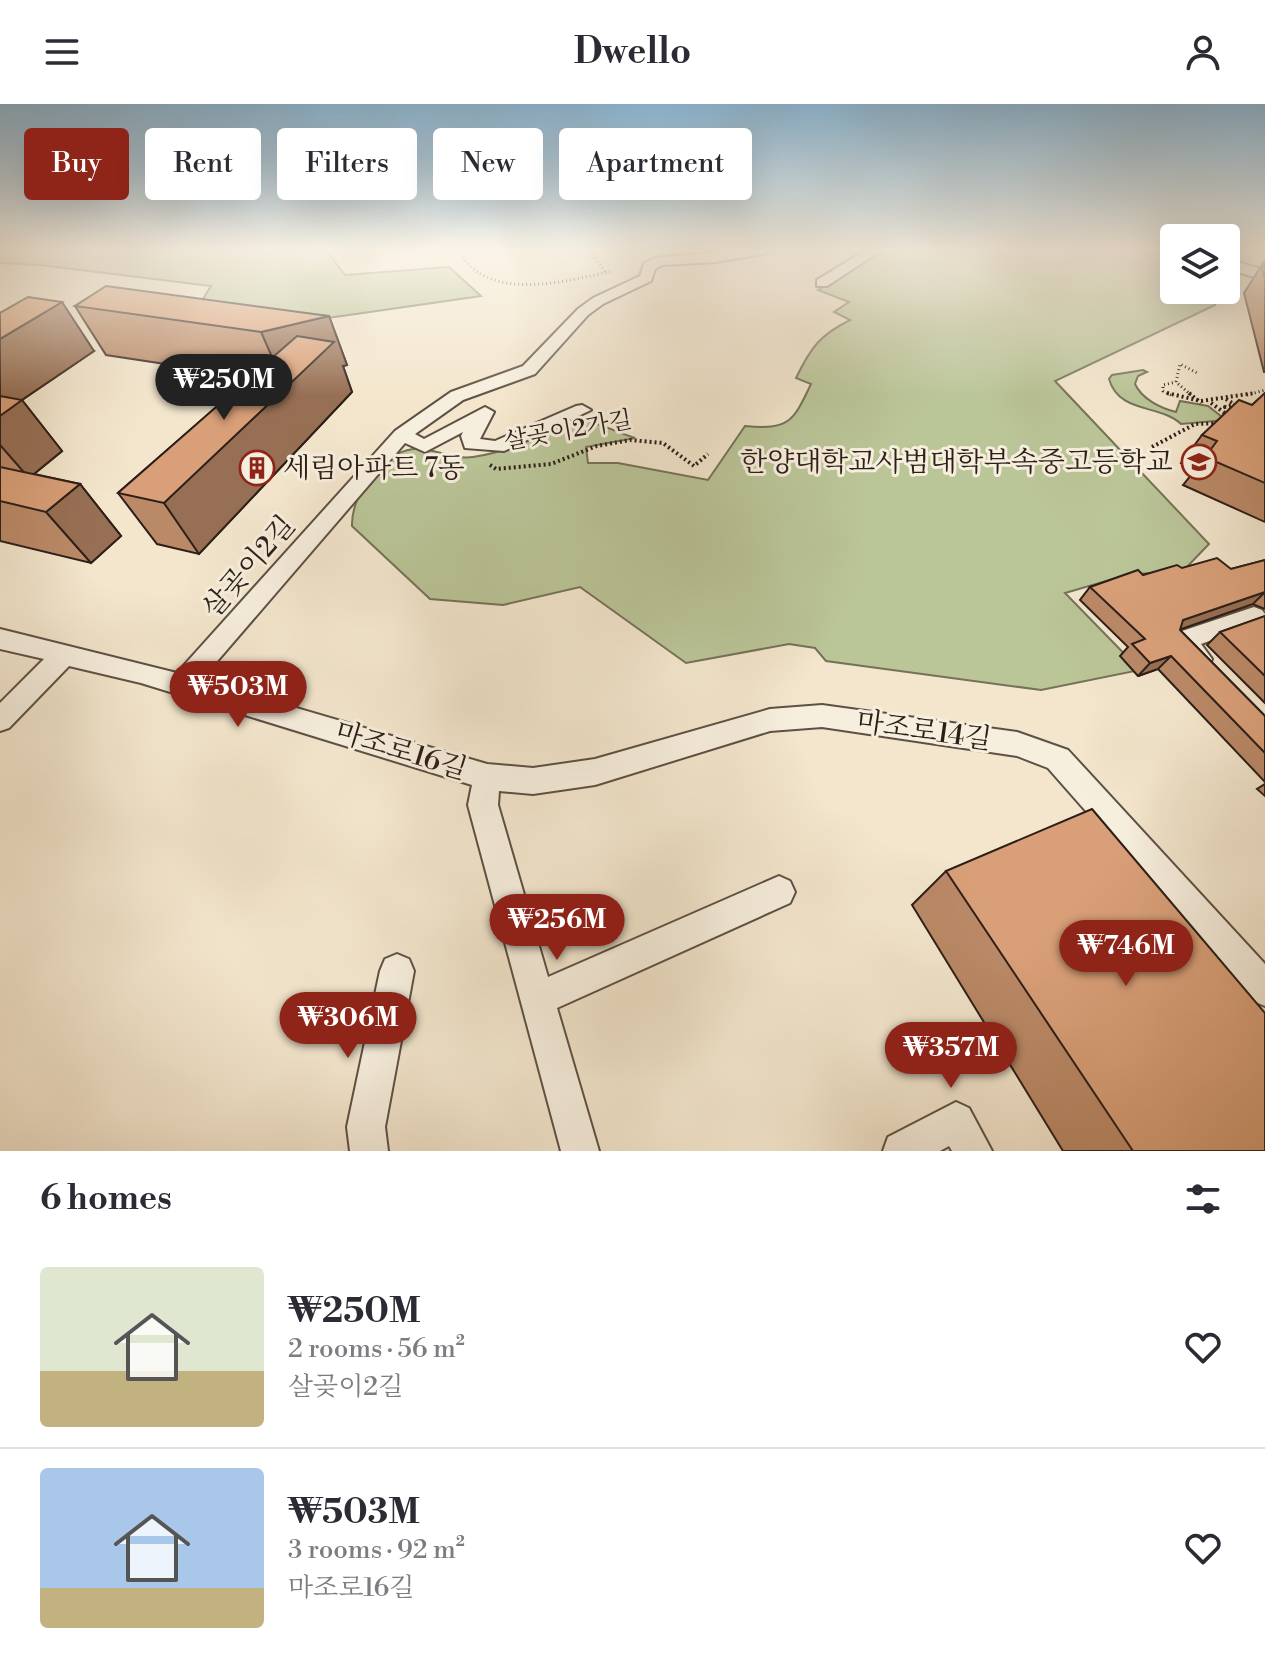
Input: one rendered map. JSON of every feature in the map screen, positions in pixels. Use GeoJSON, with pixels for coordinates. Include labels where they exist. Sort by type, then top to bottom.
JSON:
{"type":"FeatureCollection","features":[{"type":"Feature","properties":{"kind":"street","name":"살곶이2길"},"geometry":{"type":"LineString","coordinates":[[181,686],[402,435],[457,396],[529,370],[583,312],[602,299]]}},
{"type":"Feature","properties":{"kind":"street"},"geometry":{"type":"LineString","coordinates":[[472,444],[497,447],[582,410]]}},
{"type":"Feature","properties":{"kind":"street","name":"살곶이2가길"},"geometry":{"type":"LineString","coordinates":[[402,435],[425,446],[485,412],[470,436],[472,444]]}},
{"type":"Feature","properties":{"kind":"street"},"geometry":{"type":"LineString","coordinates":[[1213,672],[1182,641],[1254,616]]}},
{"type":"Feature","properties":{"kind":"street","name":"마조로16길"},"geometry":{"type":"LineString","coordinates":[[0,639],[181,686],[487,777],[483,805],[580,1151]]}},
{"type":"Feature","properties":{"kind":"street"},"geometry":{"type":"LineString","coordinates":[[0,720],[64,655]]}},
{"type":"Feature","properties":{"kind":"street","name":"마조로14길"},"geometry":{"type":"LineString","coordinates":[[487,777],[533,781],[595,772],[770,720],[822,716],[1017,744],[1058,759],[1265,989]]}},
{"type":"Feature","properties":{"kind":"street"},"geometry":{"type":"LineString","coordinates":[[538,999],[779,892]]}},
{"type":"Feature","properties":{"kind":"street"},"geometry":{"type":"LineString","coordinates":[[369,1151],[366,1127],[397,971]]}},
{"type":"Feature","properties":{"kind":"street"},"geometry":{"type":"LineString","coordinates":[[902,1151],[956,1121],[973,1151]]}},
{"type":"Feature","properties":{"kind":"path"},"geometry":{"type":"LineString","coordinates":[[1176,382],[1180,364],[1199,374]]}},
{"type":"Feature","properties":{"kind":"path"},"geometry":{"type":"LineString","coordinates":[[1176,382],[1163,385],[1163,391],[1176,398],[1202,403],[1265,390]]}},
{"type":"Feature","properties":{"kind":"path"},"geometry":{"type":"LineString","coordinates":[[1176,382],[1202,403]]}},
{"type":"Feature","properties":{"kind":"path"},"geometry":{"type":"LineString","coordinates":[[1248,394],[1256,399]]}},
{"type":"Feature","properties":{"kind":"path"},"geometry":{"type":"LineString","coordinates":[[1226,399],[1235,405],[1225,407],[1244,419]]}},
{"type":"Feature","properties":{"kind":"path"},"geometry":{"type":"LineString","coordinates":[[1152,447],[1195,424],[1233,419],[1210,403]]}},
{"type":"Feature","properties":{"kind":"path","name":"살곶이2가길"},"geometry":{"type":"LineString","coordinates":[[472,444],[474,454],[496,469],[551,464],[597,446],[630,440],[663,443],[694,466],[708,454]]}},
{"type":"Feature","properties":{"kind":"green space"},"geometry":{"type":"Polygon","coordinates":[[[203,299],[461,299],[321,319],[201,302],[203,299]]]}},
{"type":"Feature","properties":{"kind":"green space"},"geometry":{"type":"Polygon","coordinates":[[[841,299],[1160,299],[1160,304],[1215,304],[1055,381],[1209,544],[1184,570],[1127,575],[1065,593],[1140,670],[1041,690],[826,661],[815,648],[789,644],[686,663],[580,587],[503,605],[430,599],[352,526],[356,502],[362,489],[379,467],[401,452],[426,449],[457,457],[478,456],[509,448],[573,420],[595,423],[635,438],[586,447],[588,463],[618,463],[708,480],[745,426],[780,424],[794,415],[811,384],[796,378],[807,358],[817,343],[850,320],[834,312],[849,302],[841,299]]]}},
{"type":"Feature","properties":{"kind":"green space"},"geometry":{"type":"Polygon","coordinates":[[[1147,372],[1138,376],[1135,384],[1152,402],[1176,412],[1180,401],[1208,406],[1226,420],[1181,424],[1162,413],[1131,403],[1114,390],[1109,379],[1112,375],[1147,372]]]}},
{"type":"Feature","properties":{"kind":"building"},"geometry":{"type":"Polygon","coordinates":[[[25,299],[62,302],[0,339],[0,313],[25,299]]]}},
{"type":"Feature","properties":{"kind":"building"},"geometry":{"type":"Polygon","coordinates":[[[86,299],[202,299],[329,316],[261,332],[75,306],[86,299]]]}},
{"type":"Feature","properties":{"kind":"building"},"geometry":{"type":"Polygon","coordinates":[[[297,336],[334,342],[164,503],[118,493],[297,336]]]}},
{"type":"Feature","properties":{"kind":"building"},"geometry":{"type":"Polygon","coordinates":[[[1265,393],[1265,483],[1205,457],[1217,441],[1202,435],[1239,400],[1252,405],[1265,393]]]}},
{"type":"Feature","properties":{"kind":"building"},"geometry":{"type":"Polygon","coordinates":[[[0,396],[22,400],[0,416],[0,396]]]}},
{"type":"Feature","properties":{"kind":"building"},"geometry":{"type":"Polygon","coordinates":[[[0,467],[80,484],[46,512],[0,501],[0,467]]]}},
{"type":"Feature","properties":{"kind":"building"},"geometry":{"type":"Polygon","coordinates":[[[1217,558],[1231,569],[1265,560],[1265,592],[1183,620],[1180,630],[1265,716],[1265,753],[1171,656],[1150,663],[1132,644],[1145,639],[1090,587],[1138,570],[1143,575],[1217,558]]]}},
{"type":"Feature","properties":{"kind":"building"},"geometry":{"type":"Polygon","coordinates":[[[1265,616],[1265,676],[1220,632],[1265,616]]]}},
{"type":"Feature","properties":{"kind":"building"},"geometry":{"type":"Polygon","coordinates":[[[1092,809],[1265,1013],[1265,1151],[1133,1151],[946,871],[1092,809]]]}},
{"type":"Feature","properties":{"kind":"place","name":"한양대학교사범대학부속중고등학교"},"geometry":{"type":"Point","coordinates":[1199,462]}},
{"type":"Feature","properties":{"kind":"place","name":"세림아파트 7동"},"geometry":{"type":"Point","coordinates":[257,468]}}]}
